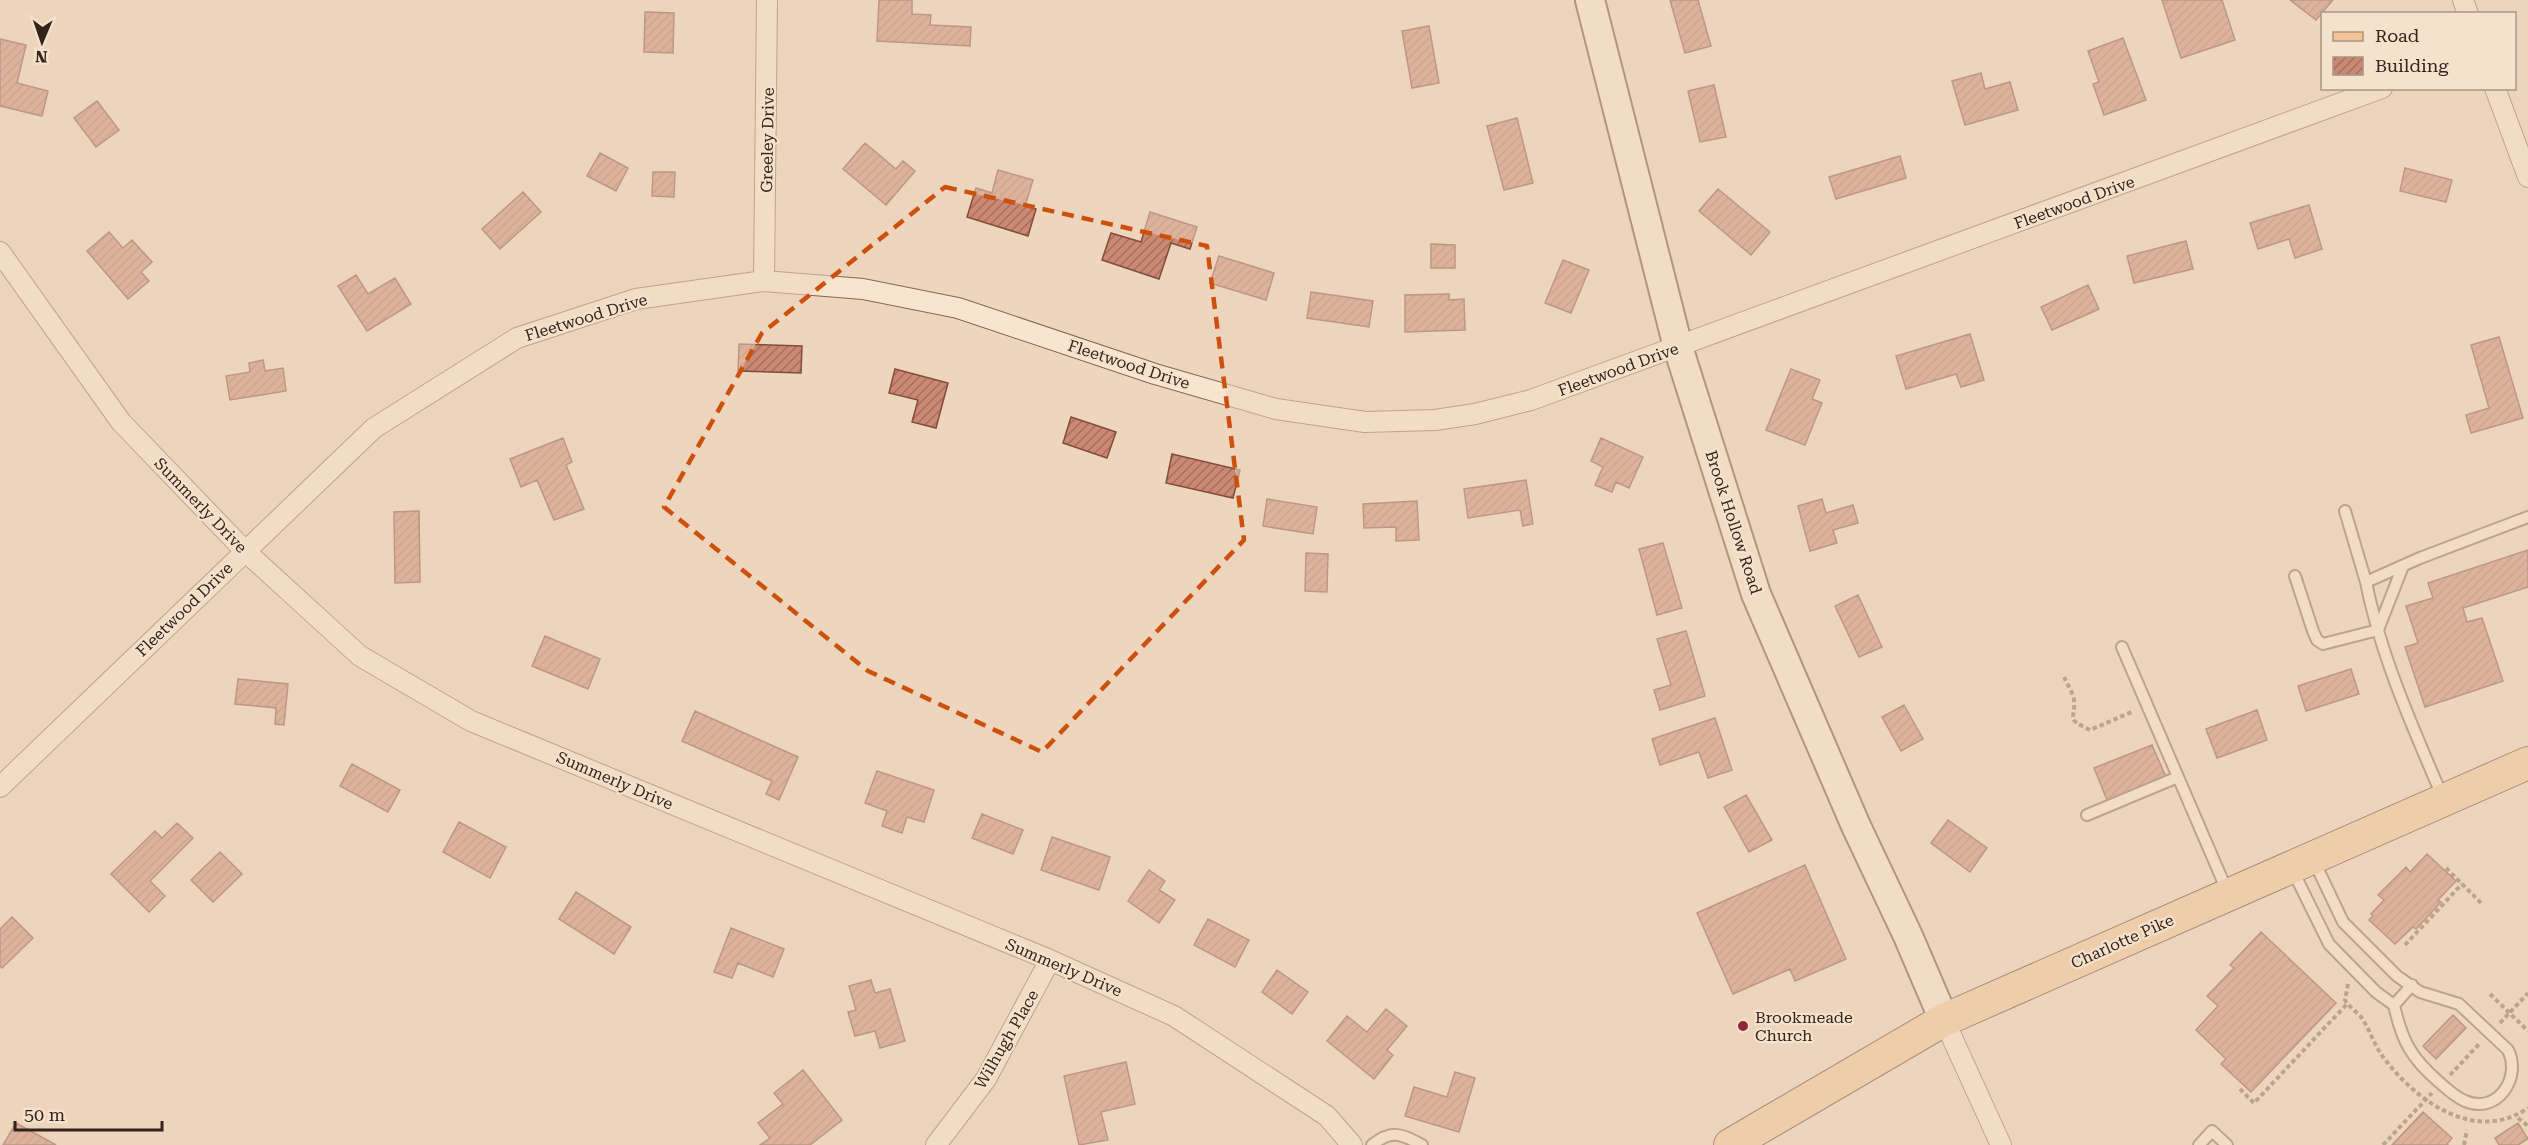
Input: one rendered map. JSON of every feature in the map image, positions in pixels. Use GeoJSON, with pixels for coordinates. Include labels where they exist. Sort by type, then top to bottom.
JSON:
{"type":"FeatureCollection","features":[{"type":"Feature","properties":{"kind":"main road","name":"Charlotte Pike"},"geometry":{"type":"LineString","coordinates":[[1730,1145],[1944,1020],[2528,763]]}},
{"type":"Feature","properties":{"kind":"street","name":"Greeley Drive"},"geometry":{"type":"LineString","coordinates":[[764,281],[767,0]]}},
{"type":"Feature","properties":{"kind":"street","name":"Brook Hollow Road"},"geometry":{"type":"LineString","coordinates":[[1590,0],[1678,347],[1756,594],[1856,826],[1908,936],[1944,1020]]}},
{"type":"Feature","properties":{"kind":"street","name":"Fleetwood Drive"},"geometry":{"type":"LineString","coordinates":[[0,787],[374,428],[517,338],[636,300],[764,281],[863,290],[958,308],[1155,374],[1276,409],[1365,422],[1435,420],[1475,414],[1532,400],[2377,90]]}},
{"type":"Feature","properties":{"kind":"street"},"geometry":{"type":"LineString","coordinates":[[2496,90],[2528,177]]}},
{"type":"Feature","properties":{"kind":"street","name":"Summerly Drive"},"geometry":{"type":"LineString","coordinates":[[0,252],[121,422],[245,551],[360,656],[471,721],[1050,960],[1174,1016],[1327,1116],[1352,1145]]}},
{"type":"Feature","properties":{"kind":"street","name":"Wilhugh Place"},"geometry":{"type":"LineString","coordinates":[[936,1145],[986,1079],[1050,960]]}},
{"type":"Feature","properties":{"kind":"street"},"geometry":{"type":"LineString","coordinates":[[1944,1020],[2001,1145]]}},
{"type":"Feature","properties":{"kind":"lane"},"geometry":{"type":"LineString","coordinates":[[2345,512],[2391,672],[2444,800]]}},
{"type":"Feature","properties":{"kind":"lane"},"geometry":{"type":"LineString","coordinates":[[2366,582],[2528,517]]}},
{"type":"Feature","properties":{"kind":"lane"},"geometry":{"type":"LineString","coordinates":[[2378,630],[2403,566]]}},
{"type":"Feature","properties":{"kind":"lane"},"geometry":{"type":"LineString","coordinates":[[2295,576],[2313,631],[2317,640],[2323,644],[2378,630]]}},
{"type":"Feature","properties":{"kind":"lane"},"geometry":{"type":"LineString","coordinates":[[2122,647],[2228,894]]}},
{"type":"Feature","properties":{"kind":"lane"},"geometry":{"type":"LineString","coordinates":[[2086,815],[2178,777]]}},
{"type":"Feature","properties":{"kind":"lane"},"geometry":{"type":"LineString","coordinates":[[2301,861],[2343,922],[2397,975],[2420,992],[2459,1004],[2502,1041],[2512,1056],[2510,1081],[2501,1096],[2485,1104],[2466,1102],[2441,1084],[2410,1052],[2400,1032],[2394,1005],[2376,992],[2329,944],[2301,861]]}},
{"type":"Feature","properties":{"kind":"lane"},"geometry":{"type":"LineString","coordinates":[[2394,1005],[2412,985]]}},
{"type":"Feature","properties":{"kind":"lane"},"geometry":{"type":"LineString","coordinates":[[2199,1145],[2212,1131],[2227,1145]]}},
{"type":"Feature","properties":{"kind":"lane"},"geometry":{"type":"LineString","coordinates":[[1372,1145],[1385,1136],[1402,1134],[1422,1145]]}},
{"type":"Feature","properties":{"kind":"path"},"geometry":{"type":"LineString","coordinates":[[2064,677],[2074,700],[2071,715],[2076,723],[2090,730],[2135,711]]}},
{"type":"Feature","properties":{"kind":"path"},"geometry":{"type":"LineString","coordinates":[[2446,868],[2482,904]]}},
{"type":"Feature","properties":{"kind":"path"},"geometry":{"type":"LineString","coordinates":[[2405,945],[2462,884]]}},
{"type":"Feature","properties":{"kind":"path"},"geometry":{"type":"LineString","coordinates":[[2383,1145],[2528,993]]}},
{"type":"Feature","properties":{"kind":"path"},"geometry":{"type":"LineString","coordinates":[[2490,994],[2528,1031]]}},
{"type":"Feature","properties":{"kind":"path"},"geometry":{"type":"LineString","coordinates":[[2240,1089],[2254,1103],[2347,1004]]}},
{"type":"Feature","properties":{"kind":"path"},"geometry":{"type":"LineString","coordinates":[[2518,1118],[2528,1126]]}},
{"type":"Feature","properties":{"kind":"path"},"geometry":{"type":"LineString","coordinates":[[2464,1145],[2468,1130]]}},
{"type":"Feature","properties":{"kind":"highlighted area"},"geometry":{"type":"Polygon","coordinates":[[[945,187],[1207,246],[1244,540],[1042,752],[868,671],[664,507],[762,333],[945,187]]]}},
{"type":"Feature","properties":{"kind":"building"},"geometry":{"type":"Polygon","coordinates":[[[879,0],[912,0],[912,14],[931,15],[930,25],[971,27],[970,46],[877,41],[879,0]]]}},
{"type":"Feature","properties":{"kind":"building"},"geometry":{"type":"Polygon","coordinates":[[[1670,0],[1698,0],[1711,46],[1685,53],[1670,0]]]}},
{"type":"Feature","properties":{"kind":"building"},"geometry":{"type":"Polygon","coordinates":[[[2162,0],[2222,0],[2235,40],[2181,58],[2162,0]]]}},
{"type":"Feature","properties":{"kind":"building"},"geometry":{"type":"Polygon","coordinates":[[[2290,0],[2333,0],[2316,20],[2290,0]]]}},
{"type":"Feature","properties":{"kind":"building"},"geometry":{"type":"Polygon","coordinates":[[[645,12],[674,13],[673,53],[644,52],[645,12]]]}},
{"type":"Feature","properties":{"kind":"building"},"geometry":{"type":"Polygon","coordinates":[[[1429,26],[1439,83],[1412,88],[1402,31],[1429,26]]]}},
{"type":"Feature","properties":{"kind":"building"},"geometry":{"type":"Polygon","coordinates":[[[2123,38],[2146,100],[2104,115],[2093,84],[2099,82],[2088,51],[2123,38]]]}},
{"type":"Feature","properties":{"kind":"building"},"geometry":{"type":"Polygon","coordinates":[[[0,39],[26,45],[17,83],[48,91],[42,116],[0,106],[0,39]]]}},
{"type":"Feature","properties":{"kind":"building"},"geometry":{"type":"Polygon","coordinates":[[[1981,73],[1985,89],[2010,82],[2018,110],[1965,125],[1952,81],[1981,73]]]}},
{"type":"Feature","properties":{"kind":"building"},"geometry":{"type":"Polygon","coordinates":[[[1714,85],[1726,137],[1700,142],[1688,91],[1714,85]]]}},
{"type":"Feature","properties":{"kind":"building"},"geometry":{"type":"Polygon","coordinates":[[[97,101],[119,130],[96,147],[74,118],[97,101]]]}},
{"type":"Feature","properties":{"kind":"building"},"geometry":{"type":"Polygon","coordinates":[[[1517,118],[1533,183],[1504,190],[1487,126],[1517,118]]]}},
{"type":"Feature","properties":{"kind":"building"},"geometry":{"type":"Polygon","coordinates":[[[865,143],[896,169],[903,161],[915,171],[886,205],[843,169],[865,143]]]}},
{"type":"Feature","properties":{"kind":"building"},"geometry":{"type":"Polygon","coordinates":[[[600,153],[628,168],[616,191],[587,176],[600,153]]]}},
{"type":"Feature","properties":{"kind":"building"},"geometry":{"type":"Polygon","coordinates":[[[1900,156],[1906,178],[1836,199],[1829,177],[1900,156]]]}},
{"type":"Feature","properties":{"kind":"building"},"geometry":{"type":"Polygon","coordinates":[[[2405,168],[2452,180],[2446,202],[2400,191],[2405,168]]]}},
{"type":"Feature","properties":{"kind":"building"},"geometry":{"type":"Polygon","coordinates":[[[998,170],[1033,180],[1025,206],[1036,209],[1028,236],[967,217],[976,188],[992,193],[998,170]]]}},
{"type":"Feature","properties":{"kind":"building"},"geometry":{"type":"Polygon","coordinates":[[[653,172],[675,172],[674,197],[652,196],[653,172]]]}},
{"type":"Feature","properties":{"kind":"building"},"geometry":{"type":"Polygon","coordinates":[[[1718,189],[1770,232],[1751,255],[1699,211],[1718,189]]]}},
{"type":"Feature","properties":{"kind":"building"},"geometry":{"type":"Polygon","coordinates":[[[523,192],[541,212],[500,249],[482,229],[523,192]]]}},
{"type":"Feature","properties":{"kind":"building"},"geometry":{"type":"Polygon","coordinates":[[[2309,205],[2322,249],[2295,258],[2289,239],[2258,249],[2250,223],[2309,205]]]}},
{"type":"Feature","properties":{"kind":"building"},"geometry":{"type":"Polygon","coordinates":[[[1150,212],[1197,227],[1190,249],[1171,243],[1159,279],[1102,260],[1111,233],[1141,242],[1150,212]]]}},
{"type":"Feature","properties":{"kind":"building"},"geometry":{"type":"Polygon","coordinates":[[[109,232],[123,248],[132,240],[152,262],[141,272],[149,281],[128,299],[87,251],[109,232]]]}},
{"type":"Feature","properties":{"kind":"building"},"geometry":{"type":"Polygon","coordinates":[[[2186,241],[2193,269],[2134,283],[2127,256],[2186,241]]]}},
{"type":"Feature","properties":{"kind":"building"},"geometry":{"type":"Polygon","coordinates":[[[1431,244],[1455,245],[1455,268],[1431,268],[1431,244]]]}},
{"type":"Feature","properties":{"kind":"building"},"geometry":{"type":"Polygon","coordinates":[[[1219,256],[1274,273],[1266,300],[1210,283],[1219,256]]]}},
{"type":"Feature","properties":{"kind":"building"},"geometry":{"type":"Polygon","coordinates":[[[1563,260],[1589,270],[1571,313],[1545,303],[1563,260]]]}},
{"type":"Feature","properties":{"kind":"building"},"geometry":{"type":"Polygon","coordinates":[[[356,275],[368,294],[395,278],[411,304],[367,331],[338,286],[356,275]]]}},
{"type":"Feature","properties":{"kind":"building"},"geometry":{"type":"Polygon","coordinates":[[[2088,285],[2099,309],[2052,330],[2041,307],[2088,285]]]}},
{"type":"Feature","properties":{"kind":"building"},"geometry":{"type":"Polygon","coordinates":[[[1311,292],[1373,301],[1369,327],[1307,318],[1311,292]]]}},
{"type":"Feature","properties":{"kind":"building"},"geometry":{"type":"Polygon","coordinates":[[[1449,294],[1449,300],[1464,299],[1465,330],[1405,332],[1405,295],[1449,294]]]}},
{"type":"Feature","properties":{"kind":"building"},"geometry":{"type":"Polygon","coordinates":[[[1970,334],[1984,380],[1961,387],[1956,374],[1906,389],[1896,356],[1970,334]]]}},
{"type":"Feature","properties":{"kind":"building"},"geometry":{"type":"Polygon","coordinates":[[[2499,337],[2523,418],[2471,433],[2466,415],[2489,408],[2471,345],[2499,337]]]}},
{"type":"Feature","properties":{"kind":"building"},"geometry":{"type":"Polygon","coordinates":[[[739,344],[802,346],[801,373],[738,371],[739,344]]]}},
{"type":"Feature","properties":{"kind":"building"},"geometry":{"type":"Polygon","coordinates":[[[263,360],[265,371],[283,368],[286,391],[230,400],[226,376],[250,372],[249,363],[263,360]]]}},
{"type":"Feature","properties":{"kind":"building"},"geometry":{"type":"Polygon","coordinates":[[[895,369],[948,383],[936,428],[912,422],[918,400],[889,393],[895,369]]]}},
{"type":"Feature","properties":{"kind":"building"},"geometry":{"type":"Polygon","coordinates":[[[1791,369],[1820,380],[1812,399],[1822,403],[1805,445],[1766,430],[1791,369]]]}},
{"type":"Feature","properties":{"kind":"building"},"geometry":{"type":"Polygon","coordinates":[[[1071,417],[1116,432],[1107,458],[1063,443],[1071,417]]]}},
{"type":"Feature","properties":{"kind":"building"},"geometry":{"type":"Polygon","coordinates":[[[563,438],[572,462],[566,465],[584,509],[554,520],[537,480],[521,487],[510,459],[563,438]]]}},
{"type":"Feature","properties":{"kind":"building"},"geometry":{"type":"Polygon","coordinates":[[[1601,438],[1643,457],[1629,488],[1616,482],[1612,492],[1595,485],[1603,467],[1591,461],[1601,438]]]}},
{"type":"Feature","properties":{"kind":"building"},"geometry":{"type":"Polygon","coordinates":[[[1172,454],[1240,470],[1233,498],[1166,483],[1172,454]]]}},
{"type":"Feature","properties":{"kind":"building"},"geometry":{"type":"Polygon","coordinates":[[[1526,480],[1533,524],[1523,526],[1520,510],[1468,518],[1464,489],[1526,480]]]}},
{"type":"Feature","properties":{"kind":"building"},"geometry":{"type":"Polygon","coordinates":[[[1267,499],[1317,507],[1313,534],[1263,526],[1267,499]]]}},
{"type":"Feature","properties":{"kind":"building"},"geometry":{"type":"Polygon","coordinates":[[[1822,499],[1826,513],[1853,505],[1858,523],[1833,530],[1837,543],[1810,551],[1798,506],[1822,499]]]}},
{"type":"Feature","properties":{"kind":"building"},"geometry":{"type":"Polygon","coordinates":[[[1417,501],[1419,540],[1396,541],[1396,527],[1364,528],[1363,504],[1417,501]]]}},
{"type":"Feature","properties":{"kind":"building"},"geometry":{"type":"Polygon","coordinates":[[[419,511],[420,582],[395,583],[394,512],[419,511]]]}},
{"type":"Feature","properties":{"kind":"building"},"geometry":{"type":"Polygon","coordinates":[[[1663,543],[1682,608],[1657,615],[1639,549],[1663,543]]]}},
{"type":"Feature","properties":{"kind":"building"},"geometry":{"type":"Polygon","coordinates":[[[2528,550],[2528,587],[2463,608],[2467,622],[2482,618],[2503,681],[2425,707],[2405,647],[2418,643],[2406,606],[2433,598],[2428,583],[2528,550]]]}},
{"type":"Feature","properties":{"kind":"building"},"geometry":{"type":"Polygon","coordinates":[[[1306,553],[1328,554],[1327,592],[1305,591],[1306,553]]]}},
{"type":"Feature","properties":{"kind":"building"},"geometry":{"type":"Polygon","coordinates":[[[1858,595],[1882,647],[1859,657],[1835,606],[1858,595]]]}},
{"type":"Feature","properties":{"kind":"building"},"geometry":{"type":"Polygon","coordinates":[[[1686,631],[1705,696],[1660,710],[1654,690],[1671,685],[1657,639],[1686,631]]]}},
{"type":"Feature","properties":{"kind":"building"},"geometry":{"type":"Polygon","coordinates":[[[545,636],[600,659],[588,689],[532,666],[545,636]]]}},
{"type":"Feature","properties":{"kind":"building"},"geometry":{"type":"Polygon","coordinates":[[[2351,669],[2359,694],[2306,711],[2298,686],[2351,669]]]}},
{"type":"Feature","properties":{"kind":"building"},"geometry":{"type":"Polygon","coordinates":[[[238,679],[288,684],[284,725],[275,724],[276,708],[235,704],[238,679]]]}},
{"type":"Feature","properties":{"kind":"building"},"geometry":{"type":"Polygon","coordinates":[[[1904,705],[1923,739],[1901,751],[1882,717],[1904,705]]]}},
{"type":"Feature","properties":{"kind":"building"},"geometry":{"type":"Polygon","coordinates":[[[2257,710],[2267,740],[2217,758],[2206,729],[2257,710]]]}},
{"type":"Feature","properties":{"kind":"building"},"geometry":{"type":"Polygon","coordinates":[[[695,711],[798,757],[779,800],[766,794],[772,781],[682,741],[695,711]]]}},
{"type":"Feature","properties":{"kind":"building"},"geometry":{"type":"Polygon","coordinates":[[[1715,718],[1732,770],[1708,778],[1699,752],[1660,765],[1652,739],[1715,718]]]}},
{"type":"Feature","properties":{"kind":"building"},"geometry":{"type":"Polygon","coordinates":[[[2152,745],[2166,777],[2107,800],[2094,768],[2152,745]]]}},
{"type":"Feature","properties":{"kind":"building"},"geometry":{"type":"Polygon","coordinates":[[[352,764],[400,790],[388,812],[340,786],[352,764]]]}},
{"type":"Feature","properties":{"kind":"building"},"geometry":{"type":"Polygon","coordinates":[[[877,771],[934,790],[924,822],[907,817],[902,833],[882,826],[887,811],[865,803],[877,771]]]}},
{"type":"Feature","properties":{"kind":"building"},"geometry":{"type":"Polygon","coordinates":[[[1746,795],[1772,840],[1749,852],[1724,807],[1746,795]]]}},
{"type":"Feature","properties":{"kind":"building"},"geometry":{"type":"Polygon","coordinates":[[[982,814],[1023,830],[1013,854],[972,838],[982,814]]]}},
{"type":"Feature","properties":{"kind":"building"},"geometry":{"type":"Polygon","coordinates":[[[1948,820],[1987,848],[1970,872],[1931,843],[1948,820]]]}},
{"type":"Feature","properties":{"kind":"building"},"geometry":{"type":"Polygon","coordinates":[[[459,822],[506,847],[490,878],[443,852],[459,822]]]}},
{"type":"Feature","properties":{"kind":"building"},"geometry":{"type":"Polygon","coordinates":[[[177,823],[193,838],[150,881],[165,896],[149,912],[111,874],[155,831],[162,838],[177,823]]]}},
{"type":"Feature","properties":{"kind":"building"},"geometry":{"type":"Polygon","coordinates":[[[1052,837],[1110,857],[1099,890],[1041,870],[1052,837]]]}},
{"type":"Feature","properties":{"kind":"building"},"geometry":{"type":"Polygon","coordinates":[[[220,852],[242,874],[213,902],[191,880],[220,852]]]}},
{"type":"Feature","properties":{"kind":"building"},"geometry":{"type":"Polygon","coordinates":[[[2427,854],[2456,881],[2438,900],[2441,902],[2416,929],[2413,927],[2395,944],[2369,920],[2373,916],[2371,914],[2384,900],[2378,895],[2406,867],[2410,872],[2427,854]]]}},
{"type":"Feature","properties":{"kind":"building"},"geometry":{"type":"Polygon","coordinates":[[[1805,865],[1846,959],[1795,981],[1790,969],[1733,994],[1697,913],[1805,865]]]}},
{"type":"Feature","properties":{"kind":"building"},"geometry":{"type":"Polygon","coordinates":[[[1149,870],[1165,881],[1159,890],[1175,900],[1159,923],[1128,901],[1149,870]]]}},
{"type":"Feature","properties":{"kind":"building"},"geometry":{"type":"Polygon","coordinates":[[[576,892],[631,927],[614,954],[559,919],[576,892]]]}},
{"type":"Feature","properties":{"kind":"building"},"geometry":{"type":"Polygon","coordinates":[[[12,917],[33,938],[2,968],[0,966],[0,929],[12,917]]]}},
{"type":"Feature","properties":{"kind":"building"},"geometry":{"type":"Polygon","coordinates":[[[1208,919],[1249,940],[1235,967],[1194,945],[1208,919]]]}},
{"type":"Feature","properties":{"kind":"building"},"geometry":{"type":"Polygon","coordinates":[[[731,928],[784,949],[773,977],[738,963],[732,978],[714,972],[731,928]]]}},
{"type":"Feature","properties":{"kind":"building"},"geometry":{"type":"Polygon","coordinates":[[[2261,932],[2336,1003],[2251,1092],[2221,1064],[2226,1059],[2196,1030],[2218,1006],[2207,996],[2234,968],[2230,965],[2261,932]]]}},
{"type":"Feature","properties":{"kind":"building"},"geometry":{"type":"Polygon","coordinates":[[[1277,970],[1308,992],[1292,1014],[1262,992],[1277,970]]]}},
{"type":"Feature","properties":{"kind":"building"},"geometry":{"type":"Polygon","coordinates":[[[871,980],[875,993],[890,989],[905,1041],[880,1048],[875,1031],[855,1036],[848,1012],[856,1010],[849,986],[871,980]]]}},
{"type":"Feature","properties":{"kind":"building"},"geometry":{"type":"Polygon","coordinates":[[[1386,1009],[1407,1026],[1387,1050],[1393,1055],[1374,1079],[1327,1041],[1347,1016],[1367,1032],[1386,1009]]]}},
{"type":"Feature","properties":{"kind":"building"},"geometry":{"type":"Polygon","coordinates":[[[2453,1015],[2466,1028],[2436,1059],[2423,1046],[2453,1015]]]}},
{"type":"Feature","properties":{"kind":"building"},"geometry":{"type":"Polygon","coordinates":[[[1126,1062],[1135,1104],[1101,1112],[1108,1140],[1079,1145],[1064,1076],[1126,1062]]]}},
{"type":"Feature","properties":{"kind":"building"},"geometry":{"type":"Polygon","coordinates":[[[803,1070],[842,1120],[810,1145],[760,1145],[770,1138],[758,1123],[783,1104],[774,1093],[803,1070]]]}},
{"type":"Feature","properties":{"kind":"building"},"geometry":{"type":"Polygon","coordinates":[[[1455,1072],[1475,1078],[1459,1132],[1405,1116],[1414,1087],[1447,1097],[1455,1072]]]}},
{"type":"Feature","properties":{"kind":"building"},"geometry":{"type":"Polygon","coordinates":[[[2423,1112],[2452,1138],[2448,1145],[2392,1145],[2423,1112]]]}},
{"type":"Feature","properties":{"kind":"building"},"geometry":{"type":"Polygon","coordinates":[[[16,1123],[56,1145],[3,1145],[16,1123]]]}},
{"type":"Feature","properties":{"kind":"building"},"geometry":{"type":"Polygon","coordinates":[[[2518,1123],[2528,1139],[2518,1145],[2499,1145],[2495,1138],[2518,1123]]]}},
{"type":"Feature","properties":{"kind":"place","name":"Brookmeade Church"},"geometry":{"type":"Point","coordinates":[1743,1026]}}]}
